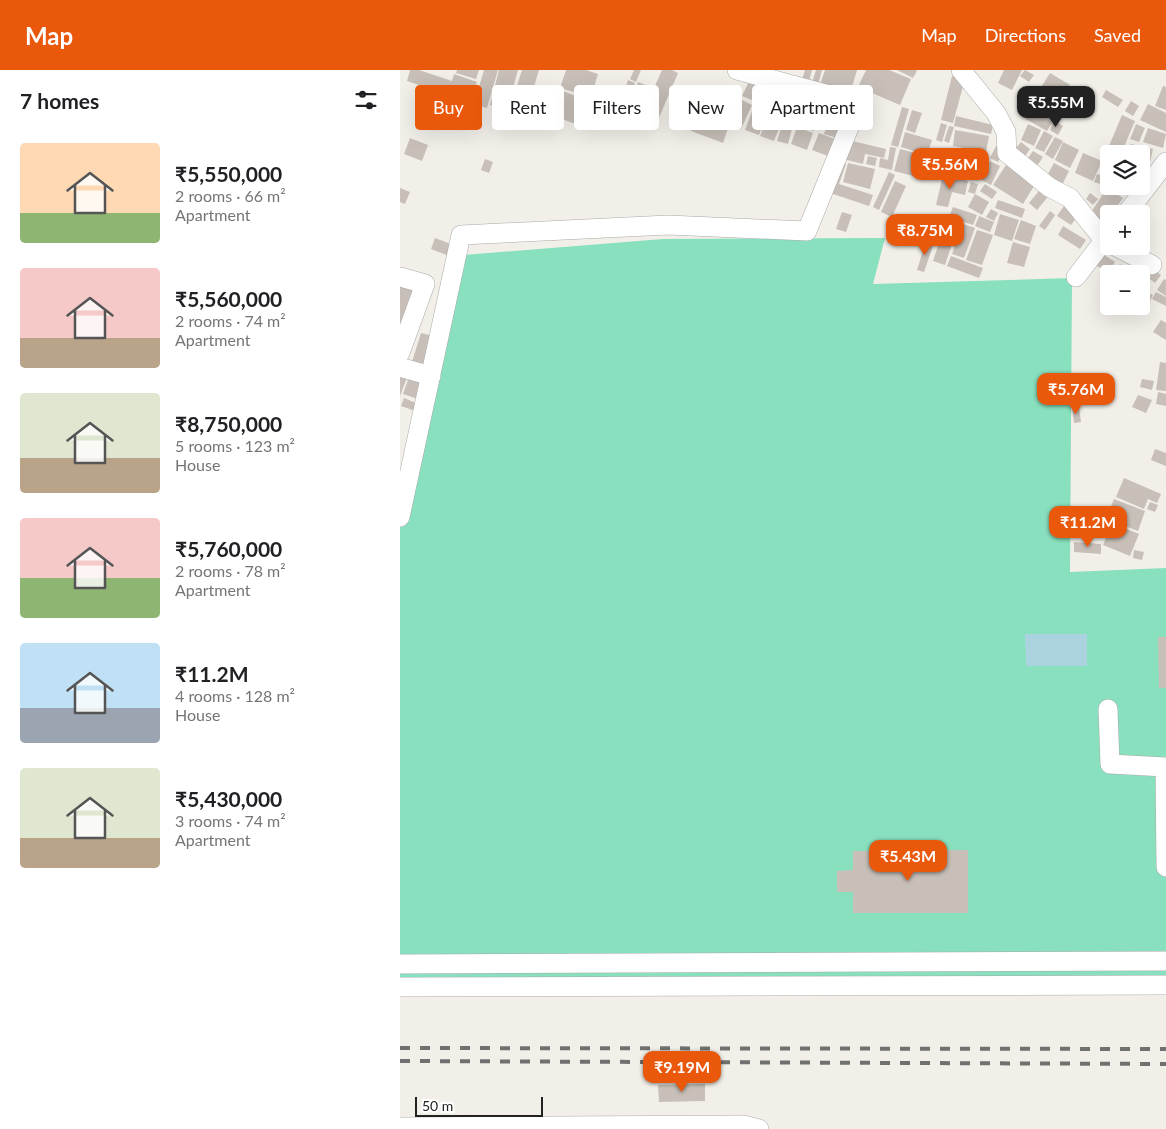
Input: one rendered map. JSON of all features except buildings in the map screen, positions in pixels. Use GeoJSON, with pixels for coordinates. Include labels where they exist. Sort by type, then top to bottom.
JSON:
{"type":"FeatureCollection","features":[{"type":"Feature","properties":{"kind":"street"},"geometry":{"type":"LineString","coordinates":[[400,517],[406,459],[431,376],[461,235],[668,225],[807,231],[860,103],[737,70]]}},
{"type":"Feature","properties":{"kind":"street"},"geometry":{"type":"LineString","coordinates":[[960,70],[996,113],[1006,132],[1007,153],[1049,187],[1070,198],[1100,231]]}},
{"type":"Feature","properties":{"kind":"street"},"geometry":{"type":"LineString","coordinates":[[1133,205],[1166,164]]}},
{"type":"Feature","properties":{"kind":"street"},"geometry":{"type":"LineString","coordinates":[[1076,277],[1100,251]]}},
{"type":"Feature","properties":{"kind":"street"},"geometry":{"type":"LineString","coordinates":[[1134,255],[1152,265]]}},
{"type":"Feature","properties":{"kind":"street"},"geometry":{"type":"LineString","coordinates":[[400,277],[425,284],[400,353]]}},
{"type":"Feature","properties":{"kind":"street"},"geometry":{"type":"LineString","coordinates":[[400,367],[431,376]]}},
{"type":"Feature","properties":{"kind":"street"},"geometry":{"type":"LineString","coordinates":[[1108,709],[1110,764],[1165,767],[1166,868]]}},
{"type":"Feature","properties":{"kind":"street"},"geometry":{"type":"LineString","coordinates":[[400,964],[1166,961]]}},
{"type":"Feature","properties":{"kind":"street"},"geometry":{"type":"LineString","coordinates":[[400,987],[1166,985]]}},
{"type":"Feature","properties":{"kind":"street"},"geometry":{"type":"LineString","coordinates":[[400,1127],[743,1125],[759,1129]]}},
{"type":"Feature","properties":{"kind":"green space"},"geometry":{"type":"Polygon","coordinates":[[[885,238],[873,284],[1072,278],[1070,572],[1166,568],[1166,984],[400,986],[400,526],[463,255],[663,239],[885,238]]]}},
{"type":"Feature","properties":{"kind":"water"},"geometry":{"type":"Polygon","coordinates":[[[1025,634],[1087,634],[1087,666],[1026,666],[1025,634]]]}},
{"type":"Feature","properties":{"kind":"railway"},"geometry":{"type":"LineString","coordinates":[[400,1048],[1166,1049]]}},
{"type":"Feature","properties":{"kind":"railway"},"geometry":{"type":"LineString","coordinates":[[400,1061],[1166,1064]]}}]}
